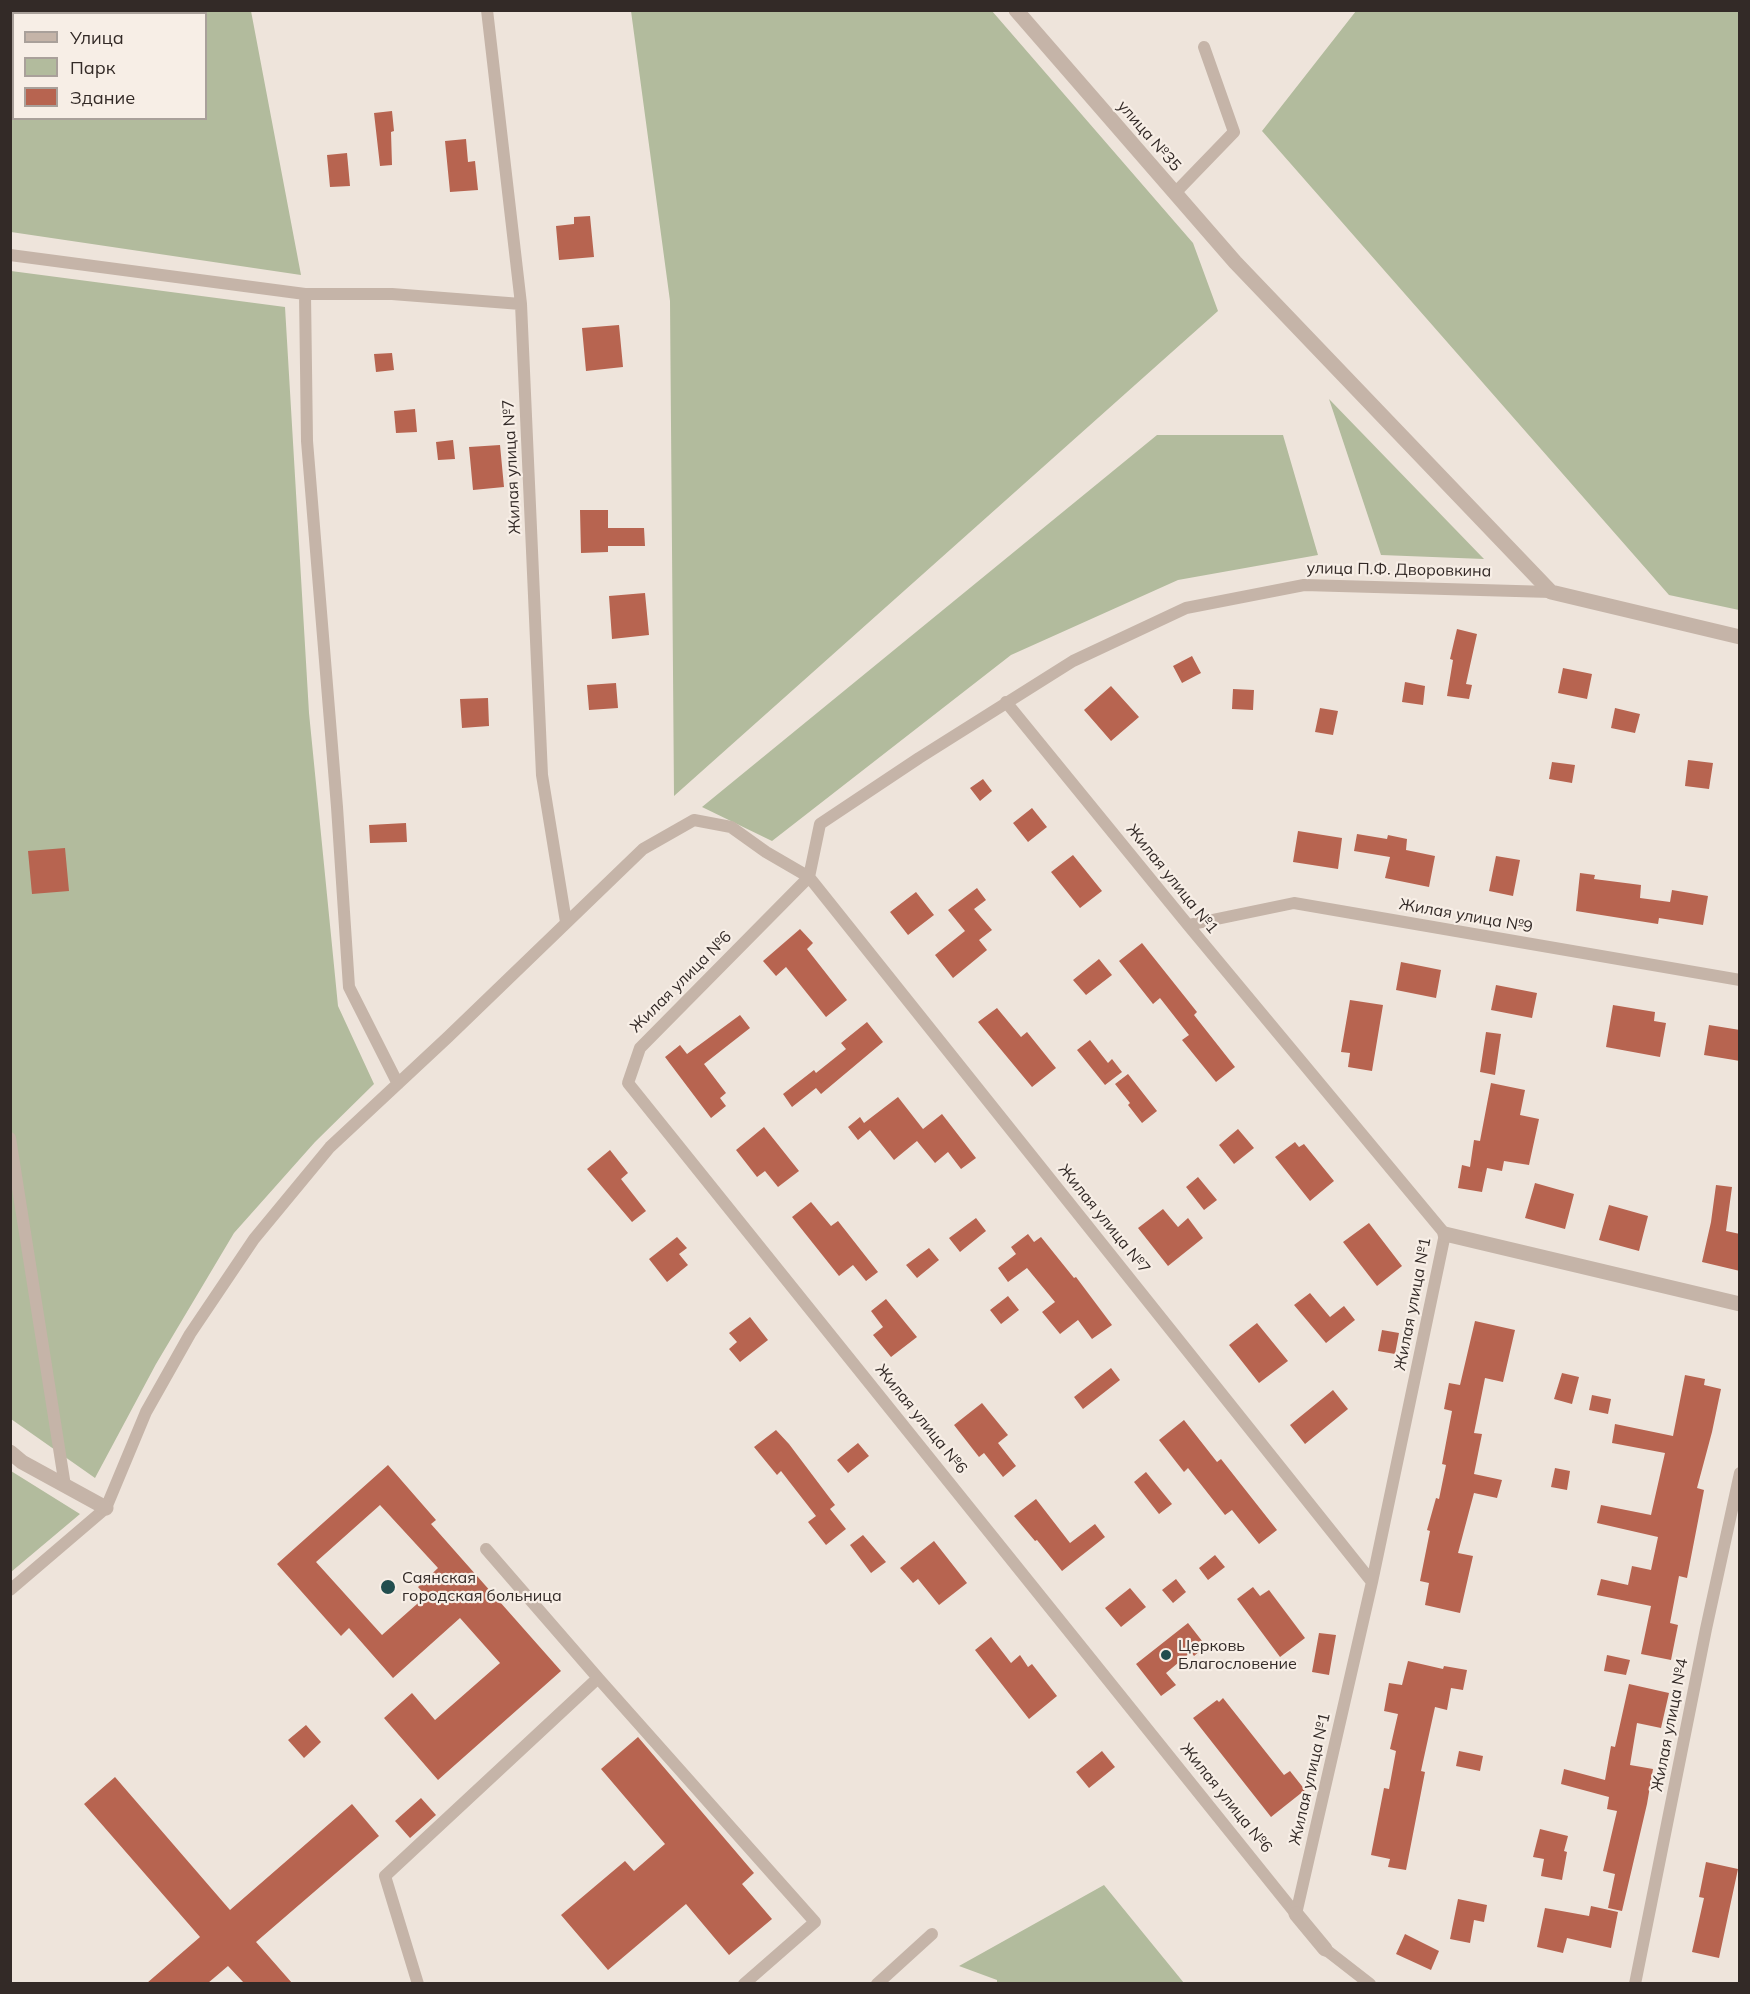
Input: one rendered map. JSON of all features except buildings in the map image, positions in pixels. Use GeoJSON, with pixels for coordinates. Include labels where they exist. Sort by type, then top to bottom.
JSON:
{"type":"FeatureCollection","features":[{"type":"Feature","properties":{"kind":"street","name":"улица №35"},"geometry":{"type":"LineString","coordinates":[[1016,10],[1256,283],[1551,592]]}},
{"type":"Feature","properties":{"kind":"street","name":"улица П.Ф. Дворовкина"},"geometry":{"type":"LineString","coordinates":[[1551,592],[1740,637]]}},
{"type":"Feature","properties":{"kind":"street"},"geometry":{"type":"LineString","coordinates":[[1445,1234],[1740,1304]]}},
{"type":"Feature","properties":{"kind":"street"},"geometry":{"type":"LineString","coordinates":[[10,1452],[22,1462],[106,1508]]}},
{"type":"Feature","properties":{"kind":"street","name":"Жилая улица №6"},"geometry":{"type":"LineString","coordinates":[[1296,1914],[1325,1949]]}},
{"type":"Feature","properties":{"kind":"lane","name":"Жилая улица №7"},"geometry":{"type":"LineString","coordinates":[[488,10],[521,304],[542,776],[566,922]]}},
{"type":"Feature","properties":{"kind":"lane"},"geometry":{"type":"LineString","coordinates":[[1175,193],[1234,132],[1204,47]]}},
{"type":"Feature","properties":{"kind":"lane"},"geometry":{"type":"LineString","coordinates":[[10,255],[305,294],[392,294],[521,304]]}},
{"type":"Feature","properties":{"kind":"lane"},"geometry":{"type":"LineString","coordinates":[[305,294],[307,441],[350,987],[398,1084]]}},
{"type":"Feature","properties":{"kind":"lane","name":"улица П.Ф. Дворовкина"},"geometry":{"type":"LineString","coordinates":[[810,877],[820,824],[1006,702],[1073,661],[1186,608],[1304,585],[1551,592]]}},
{"type":"Feature","properties":{"kind":"lane","name":"Жилая улица №1"},"geometry":{"type":"LineString","coordinates":[[1006,702],[1445,1234],[1372,1582],[1296,1914]]}},
{"type":"Feature","properties":{"kind":"lane"},"geometry":{"type":"LineString","coordinates":[[10,1590],[106,1508],[146,1412],[190,1334],[254,1239],[330,1147],[506,982],[643,849],[694,820],[731,827],[766,852],[810,877]]}},
{"type":"Feature","properties":{"kind":"lane","name":"Жилая улица №7"},"geometry":{"type":"LineString","coordinates":[[810,877],[1372,1582]]}},
{"type":"Feature","properties":{"kind":"lane","name":"Жилая улица №6"},"geometry":{"type":"LineString","coordinates":[[810,877],[640,1048],[628,1083],[1296,1914]]}},
{"type":"Feature","properties":{"kind":"lane","name":"Жилая улица №9"},"geometry":{"type":"LineString","coordinates":[[1188,925],[1294,903],[1740,980]]}},
{"type":"Feature","properties":{"kind":"lane"},"geometry":{"type":"LineString","coordinates":[[10,1138],[65,1486]]}},
{"type":"Feature","properties":{"kind":"lane","name":"Жилая улица №4"},"geometry":{"type":"LineString","coordinates":[[1635,1983],[1706,1629],[1740,1473]]}},
{"type":"Feature","properties":{"kind":"lane"},"geometry":{"type":"LineString","coordinates":[[486,1549],[814,1922],[744,1983]]}},
{"type":"Feature","properties":{"kind":"lane"},"geometry":{"type":"LineString","coordinates":[[418,1983],[385,1876],[598,1678]]}},
{"type":"Feature","properties":{"kind":"lane"},"geometry":{"type":"LineString","coordinates":[[877,1983],[932,1934]]}},
{"type":"Feature","properties":{"kind":"lane","name":"Жилая улица №6"},"geometry":{"type":"LineString","coordinates":[[1325,1949],[1370,1983]]}},
{"type":"Feature","properties":{"kind":"green space"},"geometry":{"type":"Polygon","coordinates":[[[10,11],[251,11],[301,275],[11,232],[10,11]]]}},
{"type":"Feature","properties":{"kind":"green space"},"geometry":{"type":"Polygon","coordinates":[[[631,11],[992,11],[1193,243],[1218,311],[674,796],[670,301],[631,11]]]}},
{"type":"Feature","properties":{"kind":"green space"},"geometry":{"type":"Polygon","coordinates":[[[1356,11],[1739,11],[1739,610],[1669,595],[1262,131],[1356,11]]]}},
{"type":"Feature","properties":{"kind":"green space"},"geometry":{"type":"Polygon","coordinates":[[[11,271],[285,307],[309,713],[338,1006],[374,1084],[315,1142],[234,1233],[156,1364],[95,1478],[11,1419],[11,271]]]}},
{"type":"Feature","properties":{"kind":"green space"},"geometry":{"type":"Polygon","coordinates":[[[1329,399],[1484,559],[1381,555],[1329,399]]]}},
{"type":"Feature","properties":{"kind":"green space"},"geometry":{"type":"Polygon","coordinates":[[[1157,435],[1283,435],[1318,555],[1178,580],[1011,655],[772,841],[702,807],[1157,435]]]}},
{"type":"Feature","properties":{"kind":"green space"},"geometry":{"type":"Polygon","coordinates":[[[11,1471],[80,1514],[10,1572],[11,1471]]]}},
{"type":"Feature","properties":{"kind":"green space"},"geometry":{"type":"Polygon","coordinates":[[[1104,1885],[1184,1983],[997,1983],[997,1980],[959,1966],[1104,1885]]]}},
{"type":"Feature","properties":{"kind":"place","name":"Саянская городская больница"},"geometry":{"type":"Point","coordinates":[388,1587]}},
{"type":"Feature","properties":{"kind":"place","name":"Церковь Благословение"},"geometry":{"type":"Point","coordinates":[1166,1655]}}]}
